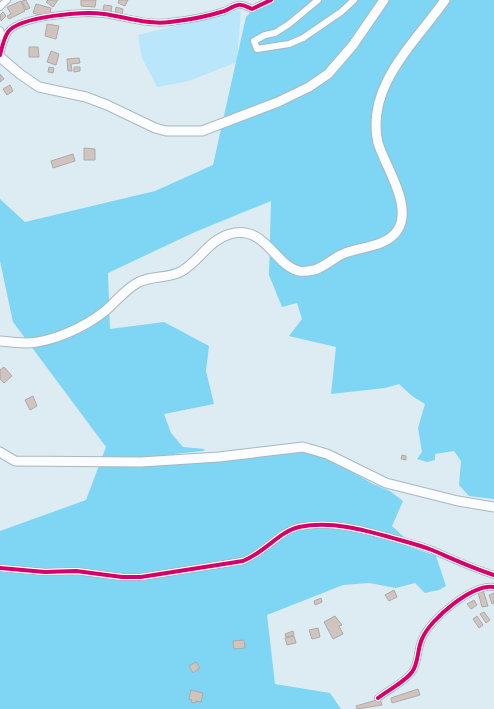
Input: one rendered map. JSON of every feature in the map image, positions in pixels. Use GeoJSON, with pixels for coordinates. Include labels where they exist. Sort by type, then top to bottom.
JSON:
{"type":"FeatureCollection","features":[{"type":"Feature","properties":{"kind":"main road"},"geometry":{"type":"LineString","coordinates":[[0,56],[20,74],[39,87],[86,97],[106,104],[155,128],[166,131],[202,130],[278,102],[309,87],[328,74],[353,45],[384,0]]}},
{"type":"Feature","properties":{"kind":"main road"},"geometry":{"type":"LineString","coordinates":[[0,341],[28,343],[42,341],[75,329],[104,312],[126,291],[140,282],[181,272],[217,241],[235,233],[254,236],[263,241],[290,266],[297,270],[305,271],[314,270],[345,253],[391,238],[398,231],[402,215],[400,198],[378,143],[376,133],[377,112],[385,85],[390,75],[407,49],[445,0]]}},
{"type":"Feature","properties":{"kind":"main road"},"geometry":{"type":"LineString","coordinates":[[0,452],[15,461],[141,462],[220,457],[303,447],[327,454],[386,483],[458,501],[494,507]]}},
{"type":"Feature","properties":{"kind":"street"},"geometry":{"type":"LineString","coordinates":[[0,7],[7,0]]}},
{"type":"Feature","properties":{"kind":"street"},"geometry":{"type":"LineString","coordinates":[[0,56],[4,41],[9,31],[21,22],[33,19],[88,13],[106,14],[145,22],[169,22],[222,12],[238,5],[244,5],[252,9],[271,0]]}},
{"type":"Feature","properties":{"kind":"street"},"geometry":{"type":"LineString","coordinates":[[318,0],[289,24],[275,33],[265,34],[254,41],[257,49],[289,44],[303,38],[341,12],[354,0]]}},
{"type":"Feature","properties":{"kind":"street"},"geometry":{"type":"LineString","coordinates":[[0,30],[4,41]]}},
{"type":"Feature","properties":{"kind":"street"},"geometry":{"type":"LineString","coordinates":[[0,568],[45,572],[76,571],[122,577],[141,577],[243,561],[254,557],[288,530],[298,527],[312,526],[358,528],[432,550],[470,567],[494,575]]}},
{"type":"Feature","properties":{"kind":"street"},"geometry":{"type":"LineString","coordinates":[[378,698],[414,670],[421,640],[425,633],[447,609],[478,589],[485,586],[494,587]]}},
{"type":"Feature","properties":{"kind":"shaded area"},"geometry":{"type":"Polygon","coordinates":[[[262,0],[494,0],[494,499],[469,496],[459,485],[461,461],[454,451],[435,454],[435,460],[427,462],[417,459],[422,452],[418,428],[425,404],[412,396],[399,384],[385,388],[331,394],[336,347],[289,336],[302,319],[297,303],[282,307],[269,275],[271,201],[195,232],[108,273],[110,329],[164,322],[209,346],[206,371],[214,404],[164,414],[171,433],[183,447],[205,449],[203,451],[175,454],[171,464],[283,452],[307,452],[333,461],[373,484],[390,491],[403,501],[392,526],[404,537],[410,547],[436,556],[446,586],[439,590],[425,593],[415,583],[396,588],[369,583],[343,585],[267,615],[275,684],[330,693],[341,709],[0,709],[0,531],[86,500],[106,447],[13,322],[0,261],[0,199],[25,222],[155,191],[213,165],[246,17],[262,0]]]}},
{"type":"Feature","properties":{"kind":"shaded area"},"geometry":{"type":"Polygon","coordinates":[[[241,10],[237,62],[189,81],[157,87],[142,58],[138,35],[241,10]]]}},
{"type":"Feature","properties":{"kind":"building"},"geometry":{"type":"Polygon","coordinates":[[[26,0],[30,8],[26,10],[22,1],[26,0]]]}},
{"type":"Feature","properties":{"kind":"building"},"geometry":{"type":"Polygon","coordinates":[[[48,0],[58,0],[53,7],[46,2],[48,0]]]}},
{"type":"Feature","properties":{"kind":"building"},"geometry":{"type":"Polygon","coordinates":[[[81,0],[96,0],[95,7],[81,6],[81,0]]]}},
{"type":"Feature","properties":{"kind":"building"},"geometry":{"type":"Polygon","coordinates":[[[119,0],[128,0],[125,6],[118,3],[119,0]]]}},
{"type":"Feature","properties":{"kind":"building"},"geometry":{"type":"Polygon","coordinates":[[[21,1],[25,11],[9,19],[7,16],[11,14],[7,7],[21,1]]]}},
{"type":"Feature","properties":{"kind":"building"},"geometry":{"type":"Polygon","coordinates":[[[36,4],[51,8],[49,18],[33,13],[36,4]]]}},
{"type":"Feature","properties":{"kind":"building"},"geometry":{"type":"Polygon","coordinates":[[[104,5],[112,6],[111,12],[103,11],[104,5]]]}},
{"type":"Feature","properties":{"kind":"building"},"geometry":{"type":"Polygon","coordinates":[[[116,7],[123,9],[122,15],[115,14],[116,7]]]}},
{"type":"Feature","properties":{"kind":"building"},"geometry":{"type":"Polygon","coordinates":[[[3,12],[6,16],[1,21],[0,15],[3,12]]]}},
{"type":"Feature","properties":{"kind":"building"},"geometry":{"type":"Polygon","coordinates":[[[47,24],[59,26],[56,39],[45,36],[47,24]]]}},
{"type":"Feature","properties":{"kind":"building"},"geometry":{"type":"Polygon","coordinates":[[[29,47],[38,47],[39,57],[29,57],[29,47]]]}},
{"type":"Feature","properties":{"kind":"building"},"geometry":{"type":"Polygon","coordinates":[[[51,51],[59,54],[56,65],[47,62],[51,51]]]}},
{"type":"Feature","properties":{"kind":"building"},"geometry":{"type":"Polygon","coordinates":[[[79,58],[80,63],[71,64],[72,71],[68,71],[67,59],[79,58]]]}},
{"type":"Feature","properties":{"kind":"building"},"geometry":{"type":"Polygon","coordinates":[[[49,67],[54,68],[53,73],[48,72],[49,67]]]}},
{"type":"Feature","properties":{"kind":"building"},"geometry":{"type":"Polygon","coordinates":[[[74,67],[80,67],[80,71],[74,72],[74,67]]]}},
{"type":"Feature","properties":{"kind":"building"},"geometry":{"type":"Polygon","coordinates":[[[0,74],[4,79],[0,82],[0,74]]]}},
{"type":"Feature","properties":{"kind":"building"},"geometry":{"type":"Polygon","coordinates":[[[10,85],[13,91],[7,95],[3,89],[10,85]]]}},
{"type":"Feature","properties":{"kind":"building"},"geometry":{"type":"Polygon","coordinates":[[[84,148],[95,149],[95,160],[84,160],[84,148]]]}},
{"type":"Feature","properties":{"kind":"building"},"geometry":{"type":"Polygon","coordinates":[[[73,154],[75,161],[53,168],[51,161],[73,154]]]}},
{"type":"Feature","properties":{"kind":"building"},"geometry":{"type":"Polygon","coordinates":[[[4,367],[12,376],[4,383],[0,379],[0,370],[4,367]]]}},
{"type":"Feature","properties":{"kind":"building"},"geometry":{"type":"Polygon","coordinates":[[[33,396],[37,406],[30,410],[25,400],[33,396]]]}},
{"type":"Feature","properties":{"kind":"building"},"geometry":{"type":"Polygon","coordinates":[[[402,455],[406,456],[406,460],[401,459],[402,455]]]}},
{"type":"Feature","properties":{"kind":"building"},"geometry":{"type":"Polygon","coordinates":[[[394,590],[397,597],[389,601],[385,595],[394,590]]]}},
{"type":"Feature","properties":{"kind":"building"},"geometry":{"type":"Polygon","coordinates":[[[483,590],[488,606],[482,607],[478,592],[483,590]]]}},
{"type":"Feature","properties":{"kind":"building"},"geometry":{"type":"Polygon","coordinates":[[[494,593],[494,603],[492,604],[489,595],[494,593]]]}},
{"type":"Feature","properties":{"kind":"building"},"geometry":{"type":"Polygon","coordinates":[[[321,598],[322,602],[315,605],[314,601],[321,598]]]}},
{"type":"Feature","properties":{"kind":"building"},"geometry":{"type":"Polygon","coordinates":[[[474,600],[477,605],[471,609],[467,604],[474,600]]]}},
{"type":"Feature","properties":{"kind":"building"},"geometry":{"type":"Polygon","coordinates":[[[484,612],[490,620],[486,623],[480,614],[484,612]]]}},
{"type":"Feature","properties":{"kind":"building"},"geometry":{"type":"Polygon","coordinates":[[[335,616],[342,625],[339,626],[343,634],[333,639],[324,622],[335,616]]]}},
{"type":"Feature","properties":{"kind":"building"},"geometry":{"type":"Polygon","coordinates":[[[477,616],[483,625],[479,628],[473,619],[477,616]]]}},
{"type":"Feature","properties":{"kind":"building"},"geometry":{"type":"Polygon","coordinates":[[[318,628],[320,637],[312,639],[309,630],[318,628]]]}},
{"type":"Feature","properties":{"kind":"building"},"geometry":{"type":"Polygon","coordinates":[[[293,631],[294,635],[286,637],[285,634],[293,631]]]}},
{"type":"Feature","properties":{"kind":"building"},"geometry":{"type":"Polygon","coordinates":[[[294,636],[296,643],[287,645],[285,638],[294,636]]]}},
{"type":"Feature","properties":{"kind":"building"},"geometry":{"type":"Polygon","coordinates":[[[244,640],[245,648],[234,649],[233,641],[244,640]]]}},
{"type":"Feature","properties":{"kind":"building"},"geometry":{"type":"Polygon","coordinates":[[[196,662],[200,668],[193,673],[189,666],[196,662]]]}},
{"type":"Feature","properties":{"kind":"building"},"geometry":{"type":"Polygon","coordinates":[[[418,689],[420,695],[392,703],[391,698],[418,689]]]}},
{"type":"Feature","properties":{"kind":"building"},"geometry":{"type":"Polygon","coordinates":[[[191,690],[203,693],[201,702],[191,702],[192,700],[189,699],[191,690]]]}},
{"type":"Feature","properties":{"kind":"building"},"geometry":{"type":"Polygon","coordinates":[[[380,699],[382,705],[357,709],[356,706],[380,699]]]}},
{"type":"Feature","properties":{"kind":"cycle path"},"geometry":{"type":"LineString","coordinates":[[0,55],[8,32],[25,22],[39,18],[68,14],[95,13],[145,22],[161,23],[209,15],[238,5],[243,5],[252,9],[271,0]]}},
{"type":"Feature","properties":{"kind":"cycle path"},"geometry":{"type":"LineString","coordinates":[[0,568],[45,572],[76,571],[122,577],[141,577],[243,561],[258,553],[278,537],[292,529],[312,525],[325,525],[376,533],[432,550],[494,575]]}},
{"type":"Feature","properties":{"kind":"cycle path"},"geometry":{"type":"LineString","coordinates":[[378,698],[409,676],[416,664],[419,647],[426,631],[442,613],[453,604],[475,591],[494,587]]}}]}
